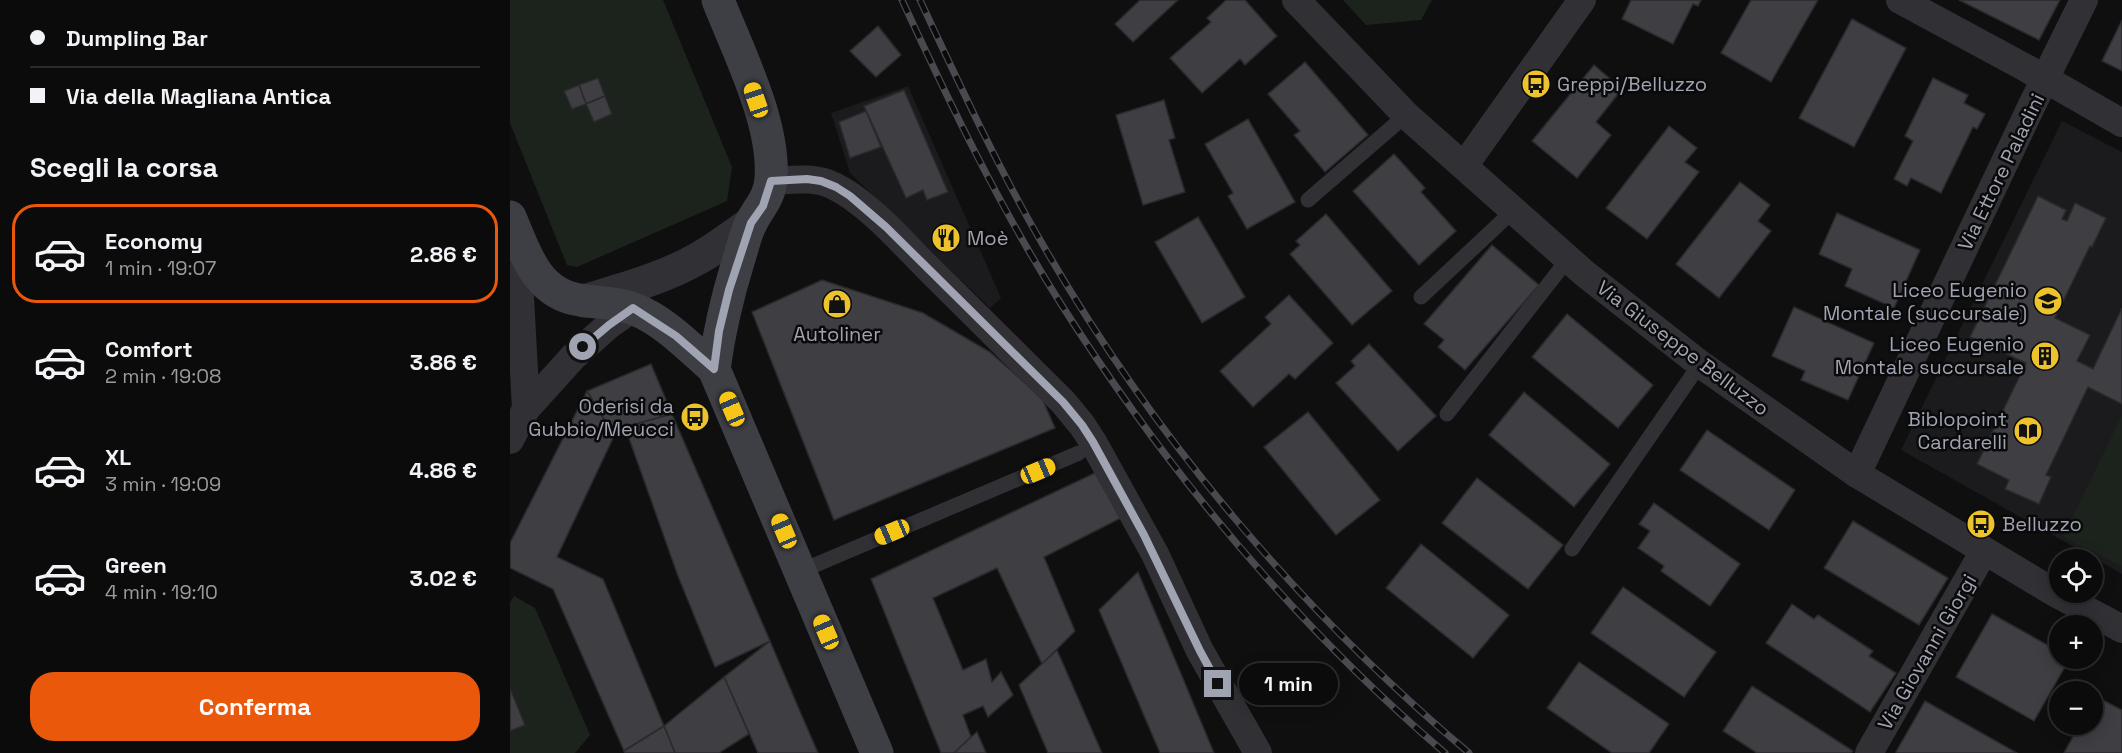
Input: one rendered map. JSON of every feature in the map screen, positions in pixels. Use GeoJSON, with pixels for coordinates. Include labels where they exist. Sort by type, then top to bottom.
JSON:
{"type":"FeatureCollection","features":[{"type":"Feature","properties":{"kind":"main road"},"geometry":{"type":"LineString","coordinates":[[714,369],[723,312],[751,223],[763,206],[771,181],[772,162],[765,126],[718,0]]}},
{"type":"Feature","properties":{"kind":"main road"},"geometry":{"type":"LineString","coordinates":[[513,225],[530,263],[542,282],[560,294],[584,301],[633,308],[676,336],[714,369],[877,753]]}},
{"type":"Feature","properties":{"kind":"street","name":"Via Giuseppe Belluzzo"},"geometry":{"type":"LineString","coordinates":[[1296,0],[1406,115],[1568,259],[1700,364],[1857,474],[1984,551],[2122,629]]}},
{"type":"Feature","properties":{"kind":"street"},"geometry":{"type":"LineString","coordinates":[[1464,166],[1582,0]]}},
{"type":"Feature","properties":{"kind":"street"},"geometry":{"type":"LineString","coordinates":[[1900,0],[2122,123]]}},
{"type":"Feature","properties":{"kind":"street","name":"Via Ettore Paladini"},"geometry":{"type":"LineString","coordinates":[[1857,474],[2084,0]]}},
{"type":"Feature","properties":{"kind":"street"},"geometry":{"type":"LineString","coordinates":[[771,181],[807,179],[821,181],[850,196],[886,227],[1063,402],[1093,442],[1155,554],[1200,651],[1258,753]]}},
{"type":"Feature","properties":{"kind":"street"},"geometry":{"type":"LineString","coordinates":[[584,301],[633,286],[685,265],[714,249],[751,223]]}},
{"type":"Feature","properties":{"kind":"street"},"geometry":{"type":"LineString","coordinates":[[513,225],[526,409]]}},
{"type":"Feature","properties":{"kind":"street"},"geometry":{"type":"LineString","coordinates":[[510,440],[526,409],[594,337],[633,308]]}},
{"type":"Feature","properties":{"kind":"street","name":"Via Giovanni Giorgi"},"geometry":{"type":"LineString","coordinates":[[1869,753],[1984,551]]}},
{"type":"Feature","properties":{"kind":"lane"},"geometry":{"type":"LineString","coordinates":[[1308,200],[1406,115]]}},
{"type":"Feature","properties":{"kind":"lane"},"geometry":{"type":"LineString","coordinates":[[1421,297],[1514,210]]}},
{"type":"Feature","properties":{"kind":"lane"},"geometry":{"type":"LineString","coordinates":[[1447,414],[1568,259]]}},
{"type":"Feature","properties":{"kind":"lane"},"geometry":{"type":"LineString","coordinates":[[1572,549],[1700,364]]}},
{"type":"Feature","properties":{"kind":"lane"},"geometry":{"type":"LineString","coordinates":[[801,571],[1079,453]]}},
{"type":"Feature","properties":{"kind":"shaded area"},"geometry":{"type":"Polygon","coordinates":[[[510,0],[663,0],[732,167],[727,201],[577,267],[567,265],[510,123],[510,0]]]}},
{"type":"Feature","properties":{"kind":"shaded area"},"geometry":{"type":"Polygon","coordinates":[[[1343,0],[1432,0],[1421,20],[1366,25],[1343,0]]]}},
{"type":"Feature","properties":{"kind":"shaded area","name":"Moè"},"geometry":{"type":"Polygon","coordinates":[[[908,86],[1001,298],[990,308],[850,173],[831,113],[908,86]]]}},
{"type":"Feature","properties":{"kind":"shaded area","name":"Liceo Eugenio Montale (succursale)"},"geometry":{"type":"Polygon","coordinates":[[[2062,121],[2122,152],[2122,574],[2103,563],[2103,549],[2077,549],[1901,450],[2062,121]]]}},
{"type":"Feature","properties":{"kind":"shaded area"},"geometry":{"type":"Polygon","coordinates":[[[2122,415],[2122,566],[2103,557],[2103,549],[2087,549],[2063,537],[2122,415]]]}},
{"type":"Feature","properties":{"kind":"shaded area"},"geometry":{"type":"Polygon","coordinates":[[[514,596],[535,608],[590,735],[575,753],[510,753],[510,731],[525,724],[510,688],[510,603],[514,596]]]}},
{"type":"Feature","properties":{"kind":"building"},"geometry":{"type":"Polygon","coordinates":[[[1140,0],[1178,0],[1133,42],[1115,24],[1140,0]]]}},
{"type":"Feature","properties":{"kind":"building"},"geometry":{"type":"Polygon","coordinates":[[[1226,0],[1245,0],[1277,36],[1245,65],[1240,59],[1202,93],[1170,58],[1211,22],[1207,18],[1226,0]]]}},
{"type":"Feature","properties":{"kind":"building"},"geometry":{"type":"Polygon","coordinates":[[[1631,0],[1701,0],[1698,6],[1693,4],[1673,44],[1622,19],[1631,0]]]}},
{"type":"Feature","properties":{"kind":"building"},"geometry":{"type":"Polygon","coordinates":[[[1751,0],[1818,0],[1771,82],[1721,53],[1751,0]]]}},
{"type":"Feature","properties":{"kind":"building"},"geometry":{"type":"Polygon","coordinates":[[[1959,0],[2060,0],[2039,40],[1959,0]]]}},
{"type":"Feature","properties":{"kind":"building"},"geometry":{"type":"Polygon","coordinates":[[[1852,19],[1906,48],[1854,147],[1799,118],[1852,19]]]}},
{"type":"Feature","properties":{"kind":"building"},"geometry":{"type":"Polygon","coordinates":[[[2122,20],[2122,71],[2102,61],[2122,20]]]}},
{"type":"Feature","properties":{"kind":"building"},"geometry":{"type":"Polygon","coordinates":[[[878,26],[901,55],[876,77],[850,51],[878,26]]]}},
{"type":"Feature","properties":{"kind":"building"},"geometry":{"type":"Polygon","coordinates":[[[1305,62],[1368,135],[1325,172],[1294,135],[1300,131],[1268,94],[1305,62]]]}},
{"type":"Feature","properties":{"kind":"building"},"geometry":{"type":"Polygon","coordinates":[[[1594,65],[1622,89],[1596,122],[1611,135],[1577,178],[1532,141],[1594,65]]]}},
{"type":"Feature","properties":{"kind":"building"},"geometry":{"type":"Polygon","coordinates":[[[598,78],[605,96],[586,104],[579,85],[598,78]]]}},
{"type":"Feature","properties":{"kind":"building"},"geometry":{"type":"Polygon","coordinates":[[[1933,78],[1968,95],[1964,103],[1985,114],[1977,129],[1973,127],[1941,193],[1911,178],[1907,186],[1894,179],[1913,141],[1905,136],[1933,78]]]}},
{"type":"Feature","properties":{"kind":"building"},"geometry":{"type":"Polygon","coordinates":[[[579,85],[586,104],[572,109],[564,91],[579,85]]]}},
{"type":"Feature","properties":{"kind":"building"},"geometry":{"type":"Polygon","coordinates":[[[904,90],[948,192],[927,200],[923,190],[906,198],[864,106],[904,90]]]}},
{"type":"Feature","properties":{"kind":"building"},"geometry":{"type":"Polygon","coordinates":[[[605,96],[612,114],[594,122],[586,104],[605,96]]]}},
{"type":"Feature","properties":{"kind":"building"},"geometry":{"type":"Polygon","coordinates":[[[1164,100],[1175,138],[1169,140],[1185,192],[1143,205],[1116,115],[1164,100]]]}},
{"type":"Feature","properties":{"kind":"building"},"geometry":{"type":"Polygon","coordinates":[[[866,111],[881,147],[850,158],[839,122],[866,111]]]}},
{"type":"Feature","properties":{"kind":"building"},"geometry":{"type":"Polygon","coordinates":[[[1248,119],[1295,202],[1247,229],[1228,196],[1233,193],[1205,144],[1248,119]]]}},
{"type":"Feature","properties":{"kind":"building"},"geometry":{"type":"Polygon","coordinates":[[[1669,126],[1697,148],[1685,162],[1699,172],[1647,239],[1606,208],[1669,126]]]}},
{"type":"Feature","properties":{"kind":"building"},"geometry":{"type":"Polygon","coordinates":[[[1394,154],[1425,188],[1421,192],[1456,231],[1419,265],[1353,191],[1394,154]]]}},
{"type":"Feature","properties":{"kind":"building"},"geometry":{"type":"Polygon","coordinates":[[[1740,182],[1770,205],[1758,221],[1771,231],[1719,298],[1676,264],[1740,182]]]}},
{"type":"Feature","properties":{"kind":"building","name":"Liceo Eugenio Montale succursale"},"geometry":{"type":"Polygon","coordinates":[[[2038,196],[2066,210],[2062,219],[2067,221],[2075,203],[2106,218],[2055,318],[2090,335],[2077,361],[2093,369],[2122,308],[2122,404],[2088,387],[2046,475],[2051,477],[2039,504],[2005,489],[2009,480],[1977,464],[2026,363],[1970,337],[2038,196]]]}},
{"type":"Feature","properties":{"kind":"building"},"geometry":{"type":"Polygon","coordinates":[[[1837,213],[1920,250],[1894,308],[1845,286],[1852,269],[1819,254],[1837,213]]]}},
{"type":"Feature","properties":{"kind":"building"},"geometry":{"type":"Polygon","coordinates":[[[1326,214],[1392,291],[1352,325],[1290,254],[1300,245],[1296,241],[1326,214]]]}},
{"type":"Feature","properties":{"kind":"building"},"geometry":{"type":"Polygon","coordinates":[[[1198,217],[1245,297],[1202,323],[1155,242],[1198,217]]]}},
{"type":"Feature","properties":{"kind":"building"},"geometry":{"type":"Polygon","coordinates":[[[1492,245],[1539,285],[1465,370],[1438,347],[1444,340],[1424,324],[1492,245]]]}},
{"type":"Feature","properties":{"kind":"building"},"geometry":{"type":"Polygon","coordinates":[[[822,280],[923,313],[990,352],[1042,398],[1055,428],[834,520],[752,312],[822,280]]]}},
{"type":"Feature","properties":{"kind":"building"},"geometry":{"type":"Polygon","coordinates":[[[1289,295],[1333,343],[1295,379],[1289,374],[1253,407],[1220,371],[1271,324],[1265,317],[1289,295]]]}},
{"type":"Feature","properties":{"kind":"building"},"geometry":{"type":"Polygon","coordinates":[[[1794,307],[1874,343],[1848,400],[1801,380],[1805,371],[1772,356],[1794,307]]]}},
{"type":"Feature","properties":{"kind":"building"},"geometry":{"type":"Polygon","coordinates":[[[1567,314],[1653,385],[1618,428],[1532,357],[1567,314]]]}},
{"type":"Feature","properties":{"kind":"building"},"geometry":{"type":"Polygon","coordinates":[[[1369,344],[1436,416],[1398,451],[1336,383],[1355,366],[1351,361],[1369,344]]]}},
{"type":"Feature","properties":{"kind":"building"},"geometry":{"type":"Polygon","coordinates":[[[651,364],[672,414],[625,427],[614,436],[587,391],[651,364]]]}},
{"type":"Feature","properties":{"kind":"building"},"geometry":{"type":"Polygon","coordinates":[[[587,391],[614,436],[557,557],[603,579],[664,726],[624,751],[553,589],[510,568],[510,543],[587,391]]]}},
{"type":"Feature","properties":{"kind":"building"},"geometry":{"type":"Polygon","coordinates":[[[1524,392],[1610,464],[1574,507],[1489,435],[1524,392]]]}},
{"type":"Feature","properties":{"kind":"building"},"geometry":{"type":"Polygon","coordinates":[[[1308,412],[1380,500],[1336,535],[1264,447],[1308,412]]]}},
{"type":"Feature","properties":{"kind":"building"},"geometry":{"type":"Polygon","coordinates":[[[672,414],[770,641],[715,667],[678,576],[625,427],[672,414]]]}},
{"type":"Feature","properties":{"kind":"building"},"geometry":{"type":"Polygon","coordinates":[[[1707,430],[1795,490],[1769,530],[1680,470],[1707,430]]]}},
{"type":"Feature","properties":{"kind":"building"},"geometry":{"type":"Polygon","coordinates":[[[1097,472],[1121,518],[1044,557],[1075,631],[1042,664],[997,568],[933,598],[963,670],[986,659],[992,682],[1001,672],[1013,695],[988,717],[983,706],[963,715],[971,737],[954,753],[941,753],[871,579],[1097,472]]]}},
{"type":"Feature","properties":{"kind":"building"},"geometry":{"type":"Polygon","coordinates":[[[1477,478],[1563,545],[1528,589],[1442,523],[1477,478]]]}},
{"type":"Feature","properties":{"kind":"building"},"geometry":{"type":"Polygon","coordinates":[[[1654,503],[1740,564],[1710,606],[1661,571],[1664,566],[1638,548],[1650,531],[1639,524],[1654,503]]]}},
{"type":"Feature","properties":{"kind":"building"},"geometry":{"type":"Polygon","coordinates":[[[1853,521],[1948,578],[1919,625],[1824,568],[1853,521]]]}},
{"type":"Feature","properties":{"kind":"building"},"geometry":{"type":"Polygon","coordinates":[[[1421,544],[1509,615],[1473,658],[1386,588],[1421,544]]]}},
{"type":"Feature","properties":{"kind":"building"},"geometry":{"type":"Polygon","coordinates":[[[1138,572],[1214,753],[1160,753],[1099,610],[1138,572]]]}},
{"type":"Feature","properties":{"kind":"building"},"geometry":{"type":"Polygon","coordinates":[[[1623,587],[1716,652],[1684,697],[1591,633],[1623,587]]]}},
{"type":"Feature","properties":{"kind":"building"},"geometry":{"type":"Polygon","coordinates":[[[1792,604],[1814,619],[1818,615],[1873,651],[1869,656],[1896,673],[1870,712],[1766,643],[1792,604]]]}},
{"type":"Feature","properties":{"kind":"building"},"geometry":{"type":"Polygon","coordinates":[[[1992,614],[2049,646],[2049,669],[2064,669],[2057,681],[2049,681],[2049,695],[2034,721],[1956,677],[1992,614]]]}},
{"type":"Feature","properties":{"kind":"building"},"geometry":{"type":"Polygon","coordinates":[[[770,641],[818,753],[758,753],[724,677],[770,641]]]}},
{"type":"Feature","properties":{"kind":"building"},"geometry":{"type":"Polygon","coordinates":[[[1057,650],[1102,753],[1048,753],[1019,685],[1057,650]]]}},
{"type":"Feature","properties":{"kind":"building"},"geometry":{"type":"Polygon","coordinates":[[[1579,662],[1669,724],[1649,753],[1612,753],[1547,708],[1579,662]]]}},
{"type":"Feature","properties":{"kind":"building"},"geometry":{"type":"Polygon","coordinates":[[[724,677],[749,734],[719,753],[675,753],[664,726],[724,677]]]}},
{"type":"Feature","properties":{"kind":"building"},"geometry":{"type":"Polygon","coordinates":[[[1752,686],[1853,751],[1851,753],[1757,753],[1723,731],[1752,686]]]}},
{"type":"Feature","properties":{"kind":"building"},"geometry":{"type":"Polygon","coordinates":[[[510,688],[525,725],[510,731],[510,688]]]}},
{"type":"Feature","properties":{"kind":"building"},"geometry":{"type":"Polygon","coordinates":[[[2103,700],[2122,710],[2122,753],[2064,753],[2074,735],[2103,735],[2103,700]]]}},
{"type":"Feature","properties":{"kind":"building"},"geometry":{"type":"Polygon","coordinates":[[[1925,701],[2017,753],[1896,752],[1925,701]]]}},
{"type":"Feature","properties":{"kind":"building"},"geometry":{"type":"Polygon","coordinates":[[[664,726],[675,753],[625,753],[624,751],[664,726]]]}},
{"type":"Feature","properties":{"kind":"building"},"geometry":{"type":"Polygon","coordinates":[[[977,732],[986,753],[954,753],[971,737],[977,732]]]}},
{"type":"Feature","properties":{"kind":"railway"},"geometry":{"type":"LineString","coordinates":[[902,0],[957,117],[1017,231],[1061,304],[1145,427],[1236,543],[1286,599],[1390,704],[1445,753]]}},
{"type":"Feature","properties":{"kind":"railway"},"geometry":{"type":"LineString","coordinates":[[920,0],[979,124],[1026,215],[1086,316],[1132,385],[1234,517],[1289,580],[1347,641],[1469,753]]}},
{"type":"Feature","properties":{"kind":"place","name":"Greppi/Belluzzo"},"geometry":{"type":"Point","coordinates":[1536,84]}},
{"type":"Feature","properties":{"kind":"place","name":"Moè"},"geometry":{"type":"Point","coordinates":[946,238]}},
{"type":"Feature","properties":{"kind":"place","name":"Liceo Eugenio Montale (succursale)"},"geometry":{"type":"Point","coordinates":[2048,301]}},
{"type":"Feature","properties":{"kind":"place","name":"Autoliner"},"geometry":{"type":"Point","coordinates":[837,304]}},
{"type":"Feature","properties":{"kind":"place","name":"Liceo Eugenio Montale succursale"},"geometry":{"type":"Point","coordinates":[2045,356]}},
{"type":"Feature","properties":{"kind":"place","name":"Oderisi da Gubbio/Meucci"},"geometry":{"type":"Point","coordinates":[695,417]}},
{"type":"Feature","properties":{"kind":"place","name":"Biblopoint Cardarelli"},"geometry":{"type":"Point","coordinates":[2028,431]}},
{"type":"Feature","properties":{"kind":"place","name":"Belluzzo"},"geometry":{"type":"Point","coordinates":[1981,524]}},
{"type":"Feature","properties":{"kind":"route"},"geometry":{"type":"LineString","coordinates":[[583,347],[633,308],[662,325],[714,369],[719,331],[729,290],[751,223],[763,206],[771,181],[807,179],[836,187],[886,227],[1063,402],[1082,425],[1155,554],[1200,651],[1218,684]]}}]}
